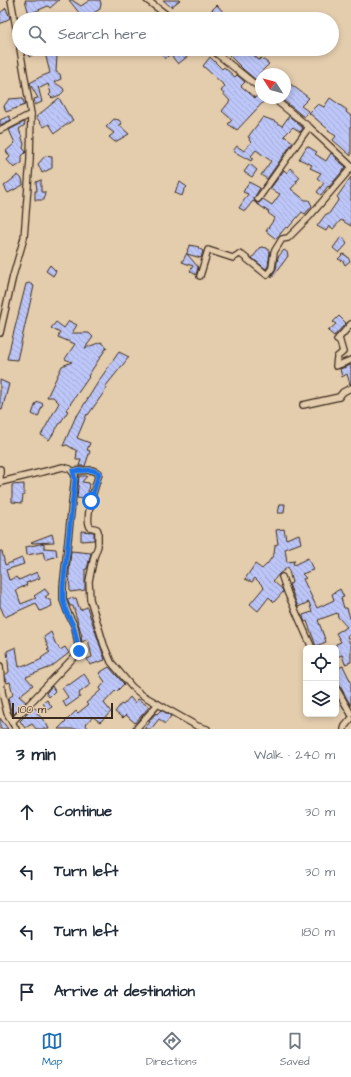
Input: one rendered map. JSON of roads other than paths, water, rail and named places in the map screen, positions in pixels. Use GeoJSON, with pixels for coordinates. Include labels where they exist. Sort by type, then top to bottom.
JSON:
{"type":"FeatureCollection","features":[{"type":"Feature","properties":{"kind":"street"},"geometry":{"type":"LineString","coordinates":[[11,0],[13,12]]}},
{"type":"Feature","properties":{"kind":"street"},"geometry":{"type":"LineString","coordinates":[[147,0],[163,12]]}},
{"type":"Feature","properties":{"kind":"street"},"geometry":{"type":"LineString","coordinates":[[0,333],[13,276],[24,238],[30,160],[31,114],[21,56]]}},
{"type":"Feature","properties":{"kind":"street"},"geometry":{"type":"LineString","coordinates":[[221,56],[255,84]]}},
{"type":"Feature","properties":{"kind":"street"},"geometry":{"type":"LineString","coordinates":[[200,276],[208,250],[233,258],[239,254],[242,255],[267,275],[272,268],[274,252],[282,238],[288,238],[309,217],[351,167],[309,127],[280,104]]}},
{"type":"Feature","properties":{"kind":"street"},"geometry":{"type":"LineString","coordinates":[[0,130],[31,114]]}},
{"type":"Feature","properties":{"kind":"street"},"geometry":{"type":"LineString","coordinates":[[258,199],[309,127]]}},
{"type":"Feature","properties":{"kind":"street"},"geometry":{"type":"LineString","coordinates":[[351,324],[338,339],[343,352],[337,357],[336,366],[351,360]]}},
{"type":"Feature","properties":{"kind":"street"},"geometry":{"type":"LineString","coordinates":[[303,405],[339,397],[343,392],[351,388]]}},
{"type":"Feature","properties":{"kind":"street"},"geometry":{"type":"LineString","coordinates":[[0,469],[0,483],[63,467],[73,471],[92,470],[99,473],[91,501],[88,523],[90,528],[97,529],[98,531],[98,546],[88,581],[90,599],[104,645],[111,662],[132,688],[197,726],[207,729]]}},
{"type":"Feature","properties":{"kind":"street"},"geometry":{"type":"LineString","coordinates":[[12,722],[79,651],[74,627],[66,611],[63,600],[63,587],[75,479],[73,471]]}},
{"type":"Feature","properties":{"kind":"street"},"geometry":{"type":"LineString","coordinates":[[282,577],[311,645]]}},
{"type":"Feature","properties":{"kind":"street"},"geometry":{"type":"LineString","coordinates":[[0,666],[2,692],[5,706],[7,713],[16,729]]}},
{"type":"Feature","properties":{"kind":"street"},"geometry":{"type":"LineString","coordinates":[[339,693],[351,714]]}},
{"type":"Feature","properties":{"kind":"street"},"geometry":{"type":"LineString","coordinates":[[136,729],[158,704]]}},
{"type":"Feature","properties":{"kind":"street"},"geometry":{"type":"LineString","coordinates":[[344,729],[351,719]]}}]}
